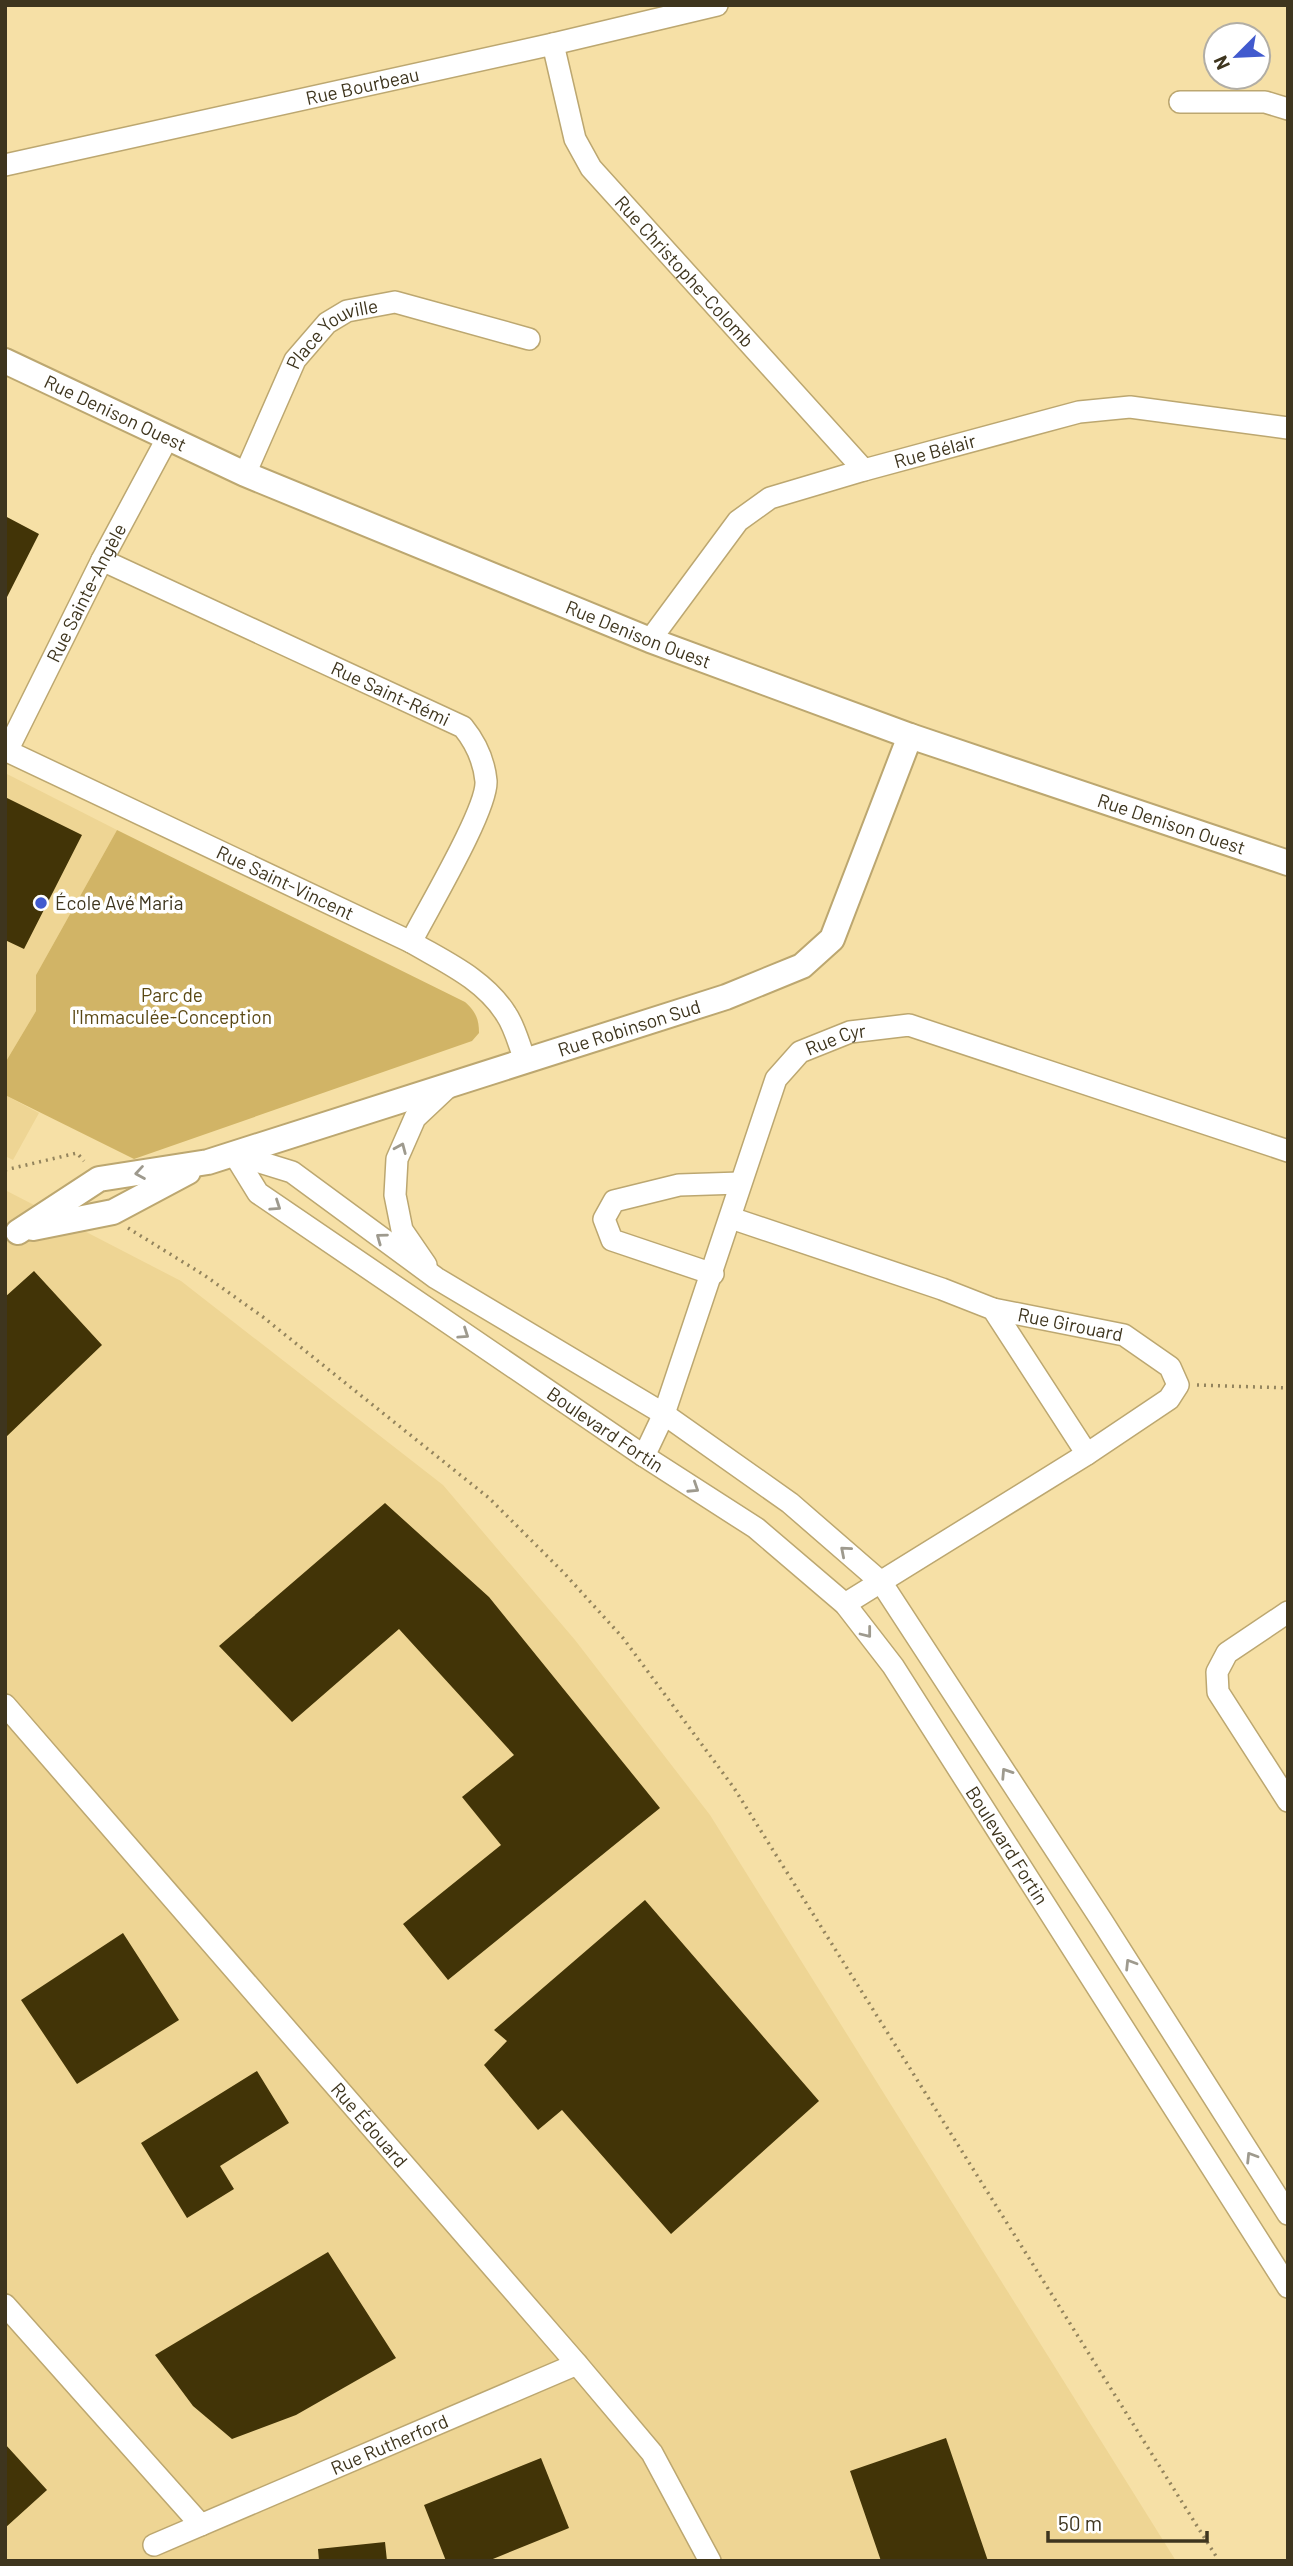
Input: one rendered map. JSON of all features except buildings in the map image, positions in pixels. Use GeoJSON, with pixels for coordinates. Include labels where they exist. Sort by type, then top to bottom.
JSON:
{"type":"FeatureCollection","features":[{"type":"Feature","properties":{"kind":"street","name":"Rue Bourbeau"},"geometry":{"type":"LineString","coordinates":[[5,165],[717,5]]}},
{"type":"Feature","properties":{"kind":"street","name":"Rue Christophe-Colomb"},"geometry":{"type":"LineString","coordinates":[[553,44],[575,139],[591,168],[864,470]]}},
{"type":"Feature","properties":{"kind":"street"},"geometry":{"type":"LineString","coordinates":[[1180,102],[1265,102],[1288,109]]}},
{"type":"Feature","properties":{"kind":"street","name":"Place Youville"},"geometry":{"type":"LineString","coordinates":[[245,474],[295,360],[327,323],[347,311],[394,302],[529,339]]}},
{"type":"Feature","properties":{"kind":"street","name":"Rue Denison Ouest"},"geometry":{"type":"LineString","coordinates":[[5,360],[245,474],[650,640],[910,736],[1288,863]]}},
{"type":"Feature","properties":{"kind":"street","name":"Rue Bélair"},"geometry":{"type":"LineString","coordinates":[[650,640],[738,521],[770,498],[1079,412],[1130,407],[1288,428]]}},
{"type":"Feature","properties":{"kind":"street","name":"Rue Sainte-Angèle"},"geometry":{"type":"LineString","coordinates":[[6,751],[102,559],[168,437]]}},
{"type":"Feature","properties":{"kind":"street","name":"Rue Saint-Rémi"},"geometry":{"type":"LineString","coordinates":[[102,559],[463,727],[478,745],[486,783],[480,810],[411,942]]}},
{"type":"Feature","properties":{"kind":"street","name":"Rue Robinson Sud"},"geometry":{"type":"LineString","coordinates":[[11,1234],[99,1179],[208,1162],[726,997],[802,966],[832,939],[910,736]]}},
{"type":"Feature","properties":{"kind":"street","name":"Rue Saint-Vincent"},"geometry":{"type":"LineString","coordinates":[[6,751],[411,942],[469,976],[492,995],[508,1016],[525,1060]]}},
{"type":"Feature","properties":{"kind":"street","name":"Rue Cyr"},"geometry":{"type":"LineString","coordinates":[[644,1456],[664,1414],[776,1079],[800,1052],[850,1032],[909,1025],[1288,1151]]}},
{"type":"Feature","properties":{"kind":"street","name":"Boulevard Fortin"},"geometry":{"type":"LineString","coordinates":[[436,1278],[402,1230],[395,1195],[397,1158],[415,1118],[449,1086]]}},
{"type":"Feature","properties":{"kind":"street","name":"Boulevard Fortin"},"geometry":{"type":"LineString","coordinates":[[234,1154],[292,1172],[436,1278],[664,1414],[790,1503],[881,1583],[1102,1921],[1288,2214]]}},
{"type":"Feature","properties":{"kind":"street","name":"Boulevard Fortin"},"geometry":{"type":"LineString","coordinates":[[234,1154],[258,1194],[644,1456],[756,1528],[845,1604],[893,1666],[1288,2287]]}},
{"type":"Feature","properties":{"kind":"street","name":"Rue Robinson Sud"},"geometry":{"type":"LineString","coordinates":[[11,1234],[113,1212],[208,1162]]}},
{"type":"Feature","properties":{"kind":"street"},"geometry":{"type":"LineString","coordinates":[[712,1274],[612,1240],[604,1219],[614,1201],[679,1185],[740,1183]]}},
{"type":"Feature","properties":{"kind":"street","name":"Rue Girouard"},"geometry":{"type":"LineString","coordinates":[[731,1218],[942,1289],[993,1309],[1124,1335],[1170,1367],[1178,1385]]}},
{"type":"Feature","properties":{"kind":"street","name":"Rue Girouard"},"geometry":{"type":"LineString","coordinates":[[993,1309],[1087,1454]]}},
{"type":"Feature","properties":{"kind":"street"},"geometry":{"type":"LineString","coordinates":[[845,1604],[1087,1454],[1169,1398],[1178,1385]]}},
{"type":"Feature","properties":{"kind":"street"},"geometry":{"type":"LineString","coordinates":[[1288,1612],[1227,1653],[1217,1672],[1218,1692],[1288,1801]]}},
{"type":"Feature","properties":{"kind":"street","name":"Rue Édouard"},"geometry":{"type":"LineString","coordinates":[[5,1705],[578,2364],[652,2453],[710,2561]]}},
{"type":"Feature","properties":{"kind":"street"},"geometry":{"type":"LineString","coordinates":[[1070,1941],[1102,1921]]}},
{"type":"Feature","properties":{"kind":"street"},"geometry":{"type":"LineString","coordinates":[[5,2305],[201,2525]]}},
{"type":"Feature","properties":{"kind":"street","name":"Rue Rutherford"},"geometry":{"type":"LineString","coordinates":[[154,2545],[578,2364]]}},
{"type":"Feature","properties":{"kind":"path"},"geometry":{"type":"LineString","coordinates":[[132,1233],[204,1275],[263,1317],[489,1499],[564,1573],[623,1638],[734,1788],[1219,2561]]}},
{"type":"Feature","properties":{"kind":"path"},"geometry":{"type":"LineString","coordinates":[[1178,1385],[1288,1388]]}},
{"type":"Feature","properties":{"kind":"shaded area","name":"École Avé Maria"},"geometry":{"type":"Polygon","coordinates":[[[5,773],[117,830],[36,975],[36,1011],[5,1063],[5,773]]]}},
{"type":"Feature","properties":{"kind":"shaded area"},"geometry":{"type":"Polygon","coordinates":[[[5,1095],[39,1113],[13,1160],[5,1156],[5,1095]]]}},
{"type":"Feature","properties":{"kind":"shaded area"},"geometry":{"type":"Polygon","coordinates":[[[5,1190],[181,1281],[443,1485],[575,1640],[710,1815],[1176,2561],[5,2561],[5,1190]]]}},
{"type":"Feature","properties":{"kind":"green space","name":"Parc de l'Immaculée-Conception"},"geometry":{"type":"Polygon","coordinates":[[[117,830],[465,1002],[476,1016],[479,1033],[472,1041],[134,1159],[5,1095],[5,1063],[36,1011],[36,975],[117,830]]]}},
{"type":"Feature","properties":{"kind":"place","name":"École Avé Maria"},"geometry":{"type":"Point","coordinates":[41,903]}}]}
